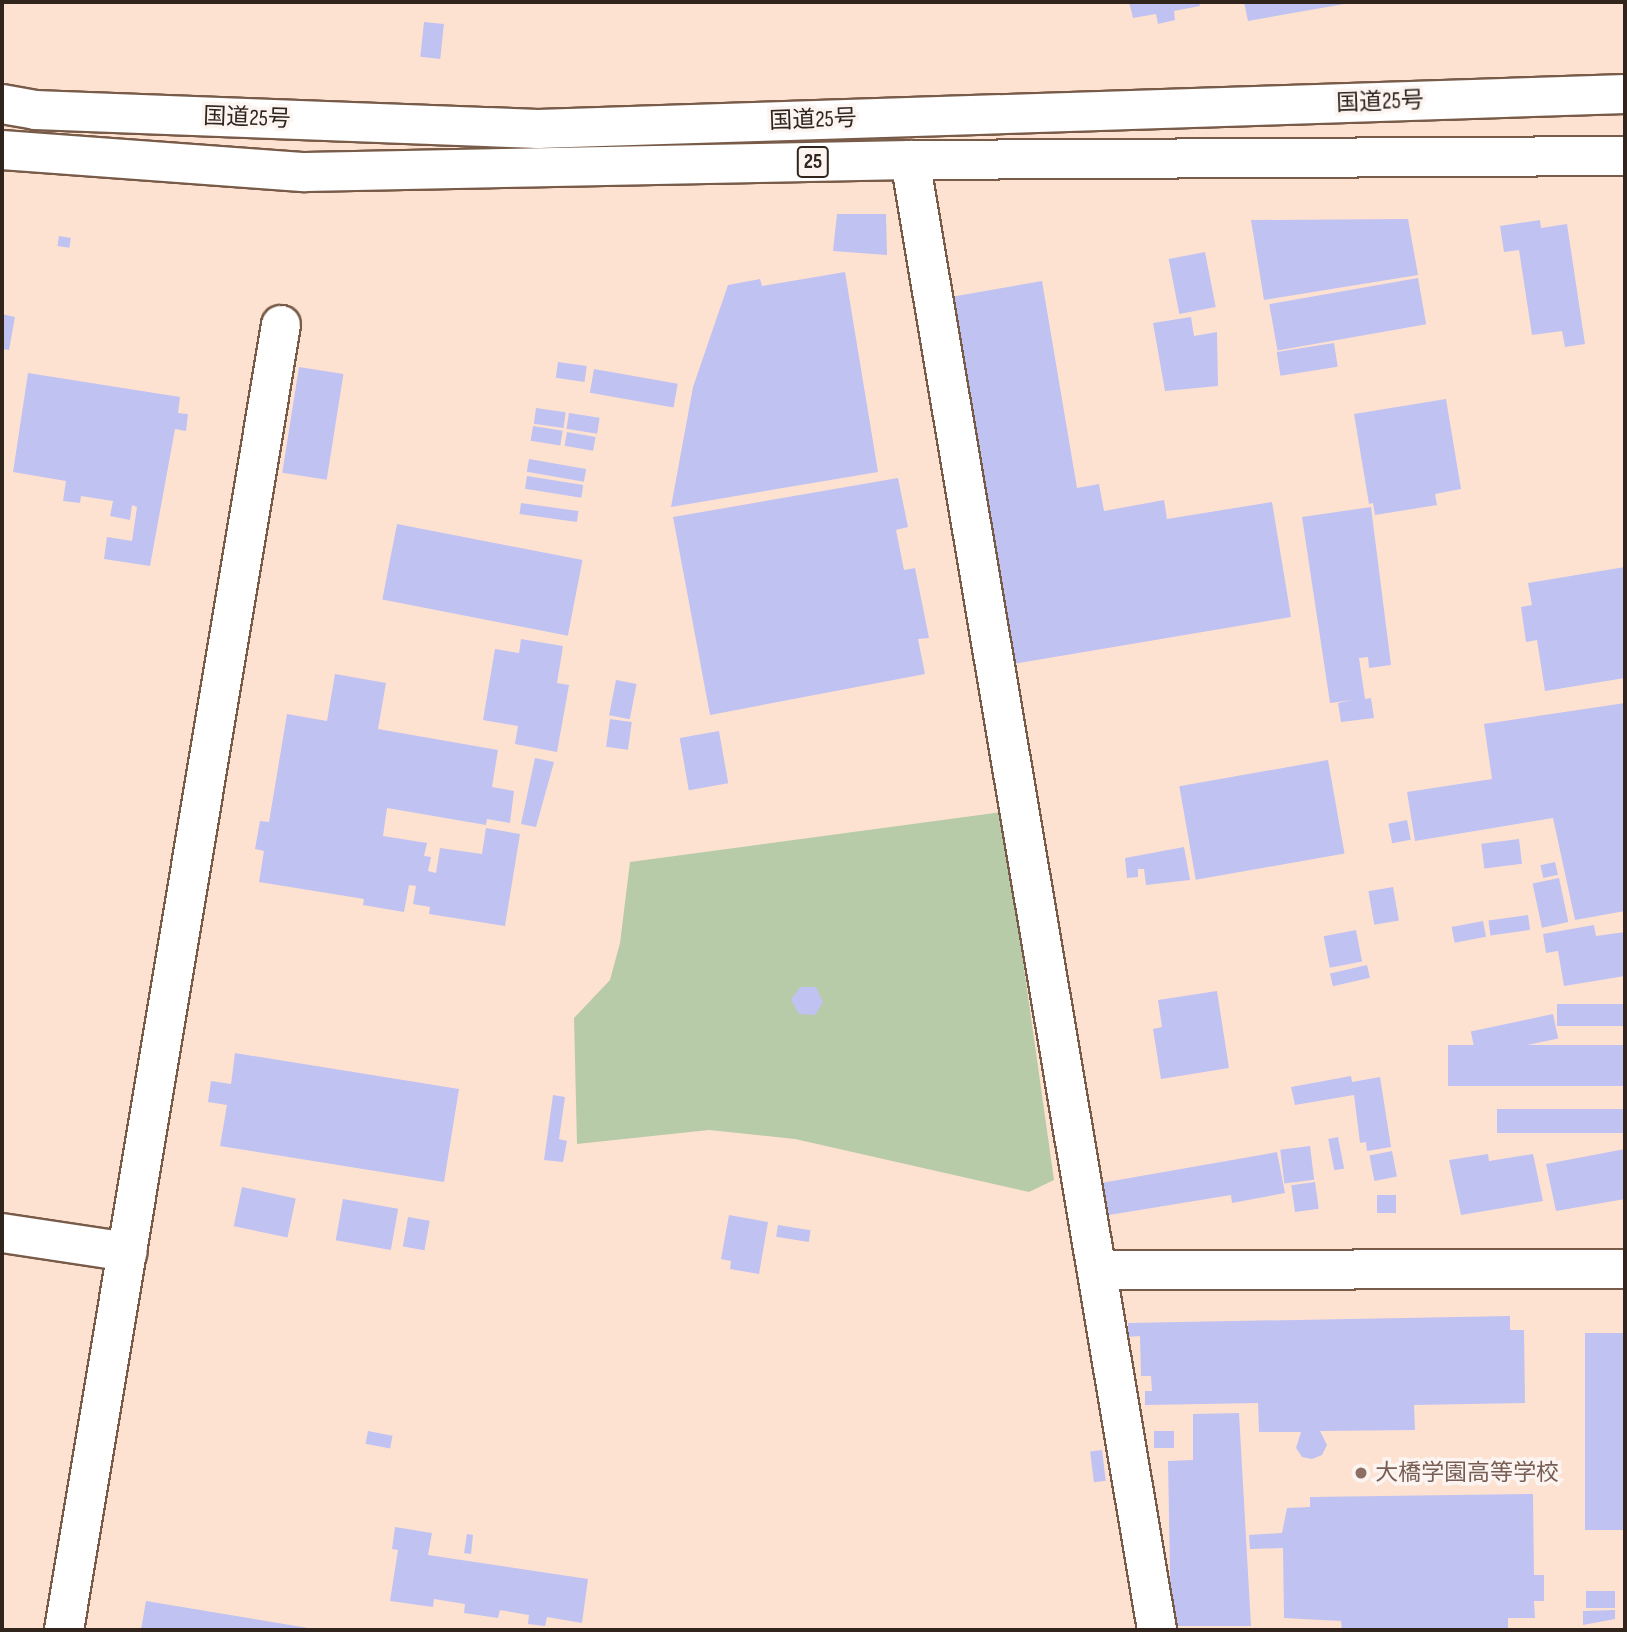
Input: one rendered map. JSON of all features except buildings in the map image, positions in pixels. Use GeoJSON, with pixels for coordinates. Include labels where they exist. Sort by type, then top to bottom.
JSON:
{"type":"FeatureCollection","features":[{"type":"Feature","properties":{"kind":"main road","name":"国道25号"},"geometry":{"type":"LineString","coordinates":[[2,104],[35,110],[538,129],[1624,94]]}},
{"type":"Feature","properties":{"kind":"main road","name":"国道25号"},"geometry":{"type":"LineString","coordinates":[[2,150],[305,172],[910,160],[1625,156]]}},
{"type":"Feature","properties":{"kind":"main road"},"geometry":{"type":"LineString","coordinates":[[910,160],[1157,1630]]}},
{"type":"Feature","properties":{"kind":"main road"},"geometry":{"type":"LineString","coordinates":[[64,1630],[281,325]]}},
{"type":"Feature","properties":{"kind":"main road"},"geometry":{"type":"LineString","coordinates":[[2,1233],[128,1252]]}},
{"type":"Feature","properties":{"kind":"main road"},"geometry":{"type":"LineString","coordinates":[[1097,1270],[1625,1269]]}},
{"type":"Feature","properties":{"kind":"green space"},"geometry":{"type":"Polygon","coordinates":[[[1002,812],[1054,1180],[1029,1192],[795,1139],[709,1130],[577,1144],[574,1018],[610,980],[620,943],[630,862],[1002,812]]]}},
{"type":"Feature","properties":{"kind":"place","name":"大橋学園高等学校"},"geometry":{"type":"Point","coordinates":[1361,1473]}}]}
